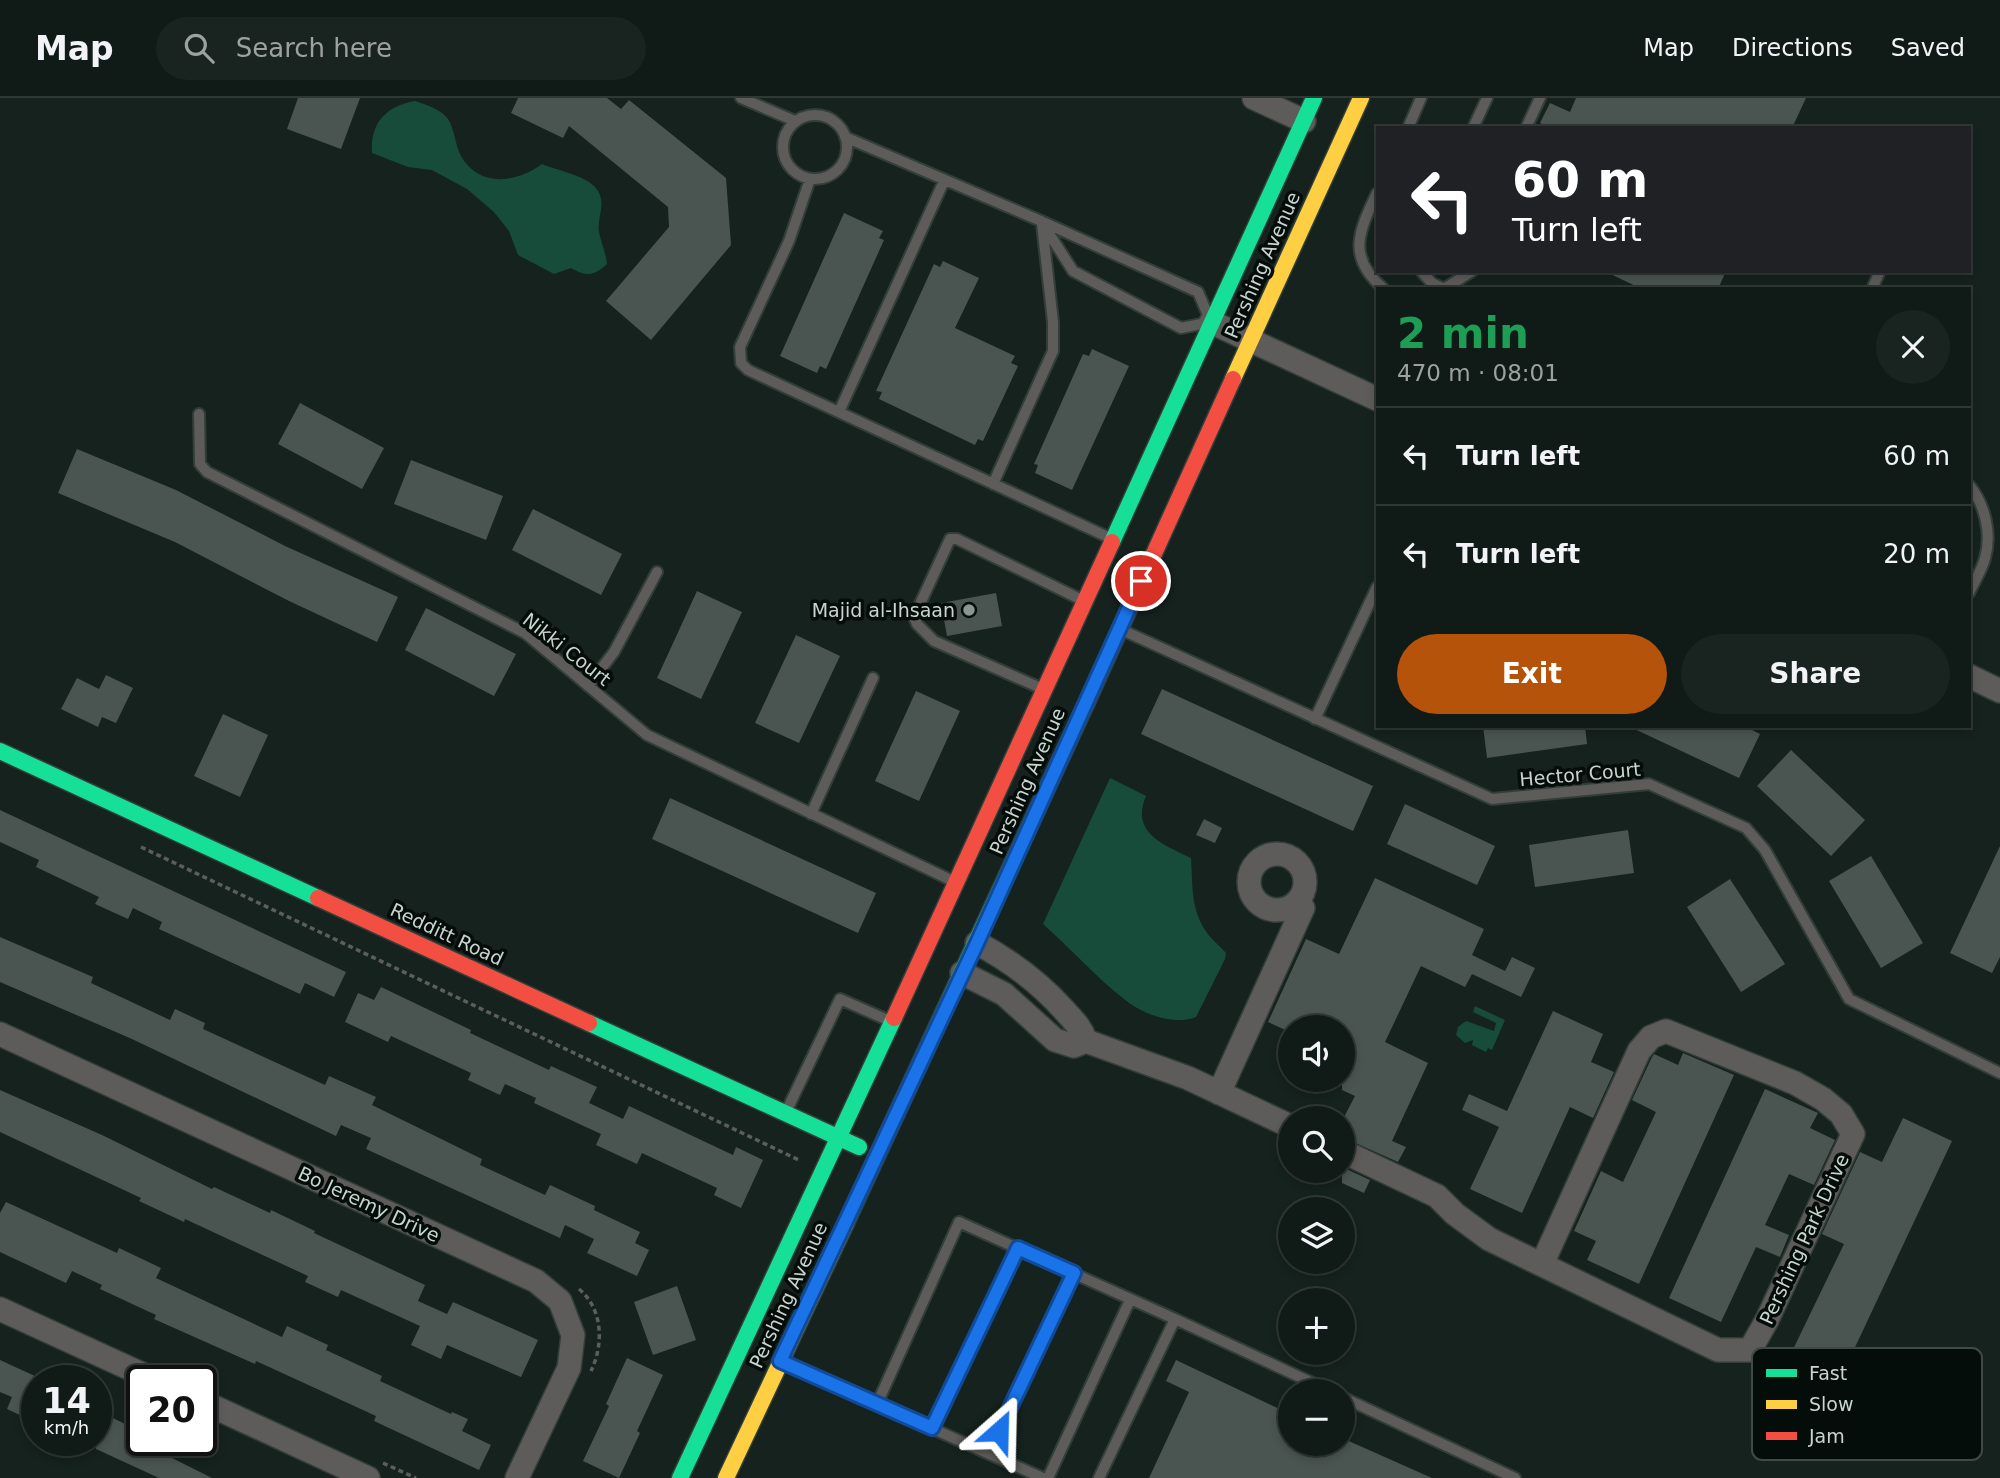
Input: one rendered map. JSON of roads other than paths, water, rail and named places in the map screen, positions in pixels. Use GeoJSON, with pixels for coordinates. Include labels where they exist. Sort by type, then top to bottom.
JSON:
{"type":"FeatureCollection","features":[{"type":"Feature","properties":{"kind":"street"},"geometry":{"type":"LineString","coordinates":[[1254,98],[1304,121]]}},
{"type":"Feature","properties":{"kind":"street","name":"Pershing Avenue"},"geometry":{"type":"LineString","coordinates":[[680,1478],[840,1138],[1314,98]]}},
{"type":"Feature","properties":{"kind":"street","name":"Pershing Avenue"},"geometry":{"type":"LineString","coordinates":[[726,1478],[977,943],[1361,98]]}},
{"type":"Feature","properties":{"kind":"street"},"geometry":{"type":"LineString","coordinates":[[1211,322],[1376,399]]}},
{"type":"Feature","properties":{"kind":"street"},"geometry":{"type":"LineString","coordinates":[[1971,677],[2000,691]]}},
{"type":"Feature","properties":{"kind":"street","name":"Redditt Road"},"geometry":{"type":"LineString","coordinates":[[0,751],[876,1155]]}},
{"type":"Feature","properties":{"kind":"street"},"geometry":{"type":"LineString","coordinates":[[1219,1093],[1303,908],[1294,905]]}},
{"type":"Feature","properties":{"kind":"street"},"geometry":{"type":"LineString","coordinates":[[977,943],[1009,960],[1045,989],[1082,1028],[1086,1041]]}},
{"type":"Feature","properties":{"kind":"street"},"geometry":{"type":"LineString","coordinates":[[962,974],[1004,994],[1055,1040],[1074,1046],[1086,1041],[1188,1078],[1278,1120]]}},
{"type":"Feature","properties":{"kind":"street"},"geometry":{"type":"LineString","coordinates":[[1024,1011],[1045,989]]}},
{"type":"Feature","properties":{"kind":"street","name":"Pershing Park Drive"},"geometry":{"type":"LineString","coordinates":[[1355,1157],[1437,1196],[1455,1214],[1489,1239],[1718,1350],[1750,1350],[1767,1320],[1853,1135],[1841,1114],[1824,1099],[1795,1083],[1666,1031],[1651,1037],[1639,1051],[1542,1264]]}},
{"type":"Feature","properties":{"kind":"street","name":"Bo Jeremy Drive"},"geometry":{"type":"LineString","coordinates":[[0,1034],[536,1281],[561,1301],[573,1335],[569,1368],[517,1478]]}},
{"type":"Feature","properties":{"kind":"street"},"geometry":{"type":"LineString","coordinates":[[0,1309],[126,1367]]}},
{"type":"Feature","properties":{"kind":"street"},"geometry":{"type":"LineString","coordinates":[[217,1408],[368,1478]]}},
{"type":"Feature","properties":{"kind":"lane"},"geometry":{"type":"LineString","coordinates":[[741,98],[795,121]]}},
{"type":"Feature","properties":{"kind":"lane"},"geometry":{"type":"LineString","coordinates":[[1409,126],[1422,98]]}},
{"type":"Feature","properties":{"kind":"lane"},"geometry":{"type":"LineString","coordinates":[[1474,126],[1487,98]]}},
{"type":"Feature","properties":{"kind":"lane"},"geometry":{"type":"LineString","coordinates":[[1527,126],[1540,98]]}},
{"type":"Feature","properties":{"kind":"lane"},"geometry":{"type":"LineString","coordinates":[[804,116],[824,116],[834,120],[845,137],[845,158],[831,174],[821,178],[800,175],[791,169],[783,149],[784,138],[795,121],[804,116]]}},
{"type":"Feature","properties":{"kind":"lane"},"geometry":{"type":"LineString","coordinates":[[845,137],[1041,221],[1198,292],[1211,322],[1181,328],[1073,271],[1041,221]]}},
{"type":"Feature","properties":{"kind":"lane"},"geometry":{"type":"LineString","coordinates":[[810,178],[789,241],[740,347],[741,363],[748,370],[1113,540]]}},
{"type":"Feature","properties":{"kind":"lane"},"geometry":{"type":"LineString","coordinates":[[839,412],[944,181]]}},
{"type":"Feature","properties":{"kind":"lane"},"geometry":{"type":"LineString","coordinates":[[1376,195],[1360,229],[1358,248],[1368,276],[1382,287]]}},
{"type":"Feature","properties":{"kind":"lane"},"geometry":{"type":"LineString","coordinates":[[993,484],[1054,351],[1041,221]]}},
{"type":"Feature","properties":{"kind":"lane"},"geometry":{"type":"LineString","coordinates":[[1423,273],[1432,284],[1439,287]]}},
{"type":"Feature","properties":{"kind":"lane","name":"Nikki Court"},"geometry":{"type":"LineString","coordinates":[[199,414],[200,464],[207,472],[525,633],[647,735],[957,883]]}},
{"type":"Feature","properties":{"kind":"lane"},"geometry":{"type":"LineString","coordinates":[[1971,489],[1986,518],[1988,541],[1985,559],[1971,589]]}},
{"type":"Feature","properties":{"kind":"lane"},"geometry":{"type":"LineString","coordinates":[[1044,690],[934,641],[917,624],[914,617],[919,605],[950,539],[957,539],[1084,601]]}},
{"type":"Feature","properties":{"kind":"lane"},"geometry":{"type":"LineString","coordinates":[[588,686],[614,652],[657,572]]}},
{"type":"Feature","properties":{"kind":"lane"},"geometry":{"type":"LineString","coordinates":[[1315,719],[1376,589]]}},
{"type":"Feature","properties":{"kind":"lane","name":"Hector Court"},"geometry":{"type":"LineString","coordinates":[[1119,629],[1492,799],[1650,785],[1746,828],[1765,849],[1849,999],[2000,1073]]}},
{"type":"Feature","properties":{"kind":"lane"},"geometry":{"type":"LineString","coordinates":[[811,814],[873,678]]}},
{"type":"Feature","properties":{"kind":"lane"},"geometry":{"type":"LineString","coordinates":[[785,1113],[840,999],[893,1022]]}},
{"type":"Feature","properties":{"kind":"lane"},"geometry":{"type":"LineString","coordinates":[[877,1404],[960,1222],[1304,1379]]}},
{"type":"Feature","properties":{"kind":"lane"},"geometry":{"type":"LineString","coordinates":[[932,1428],[1018,1248]]}},
{"type":"Feature","properties":{"kind":"lane"},"geometry":{"type":"LineString","coordinates":[[989,1454],[1074,1273]]}},
{"type":"Feature","properties":{"kind":"lane"},"geometry":{"type":"LineString","coordinates":[[780,1361],[1045,1478],[1130,1300]]}},
{"type":"Feature","properties":{"kind":"lane"},"geometry":{"type":"LineString","coordinates":[[1099,1478],[1175,1319]]}},
{"type":"Feature","properties":{"kind":"lane"},"geometry":{"type":"LineString","coordinates":[[1355,1403],[1508,1477]]}},
{"type":"Feature","properties":{"kind":"place","name":"Majid al-Ihsaan"},"geometry":{"type":"Point","coordinates":[969,610]}}]}
